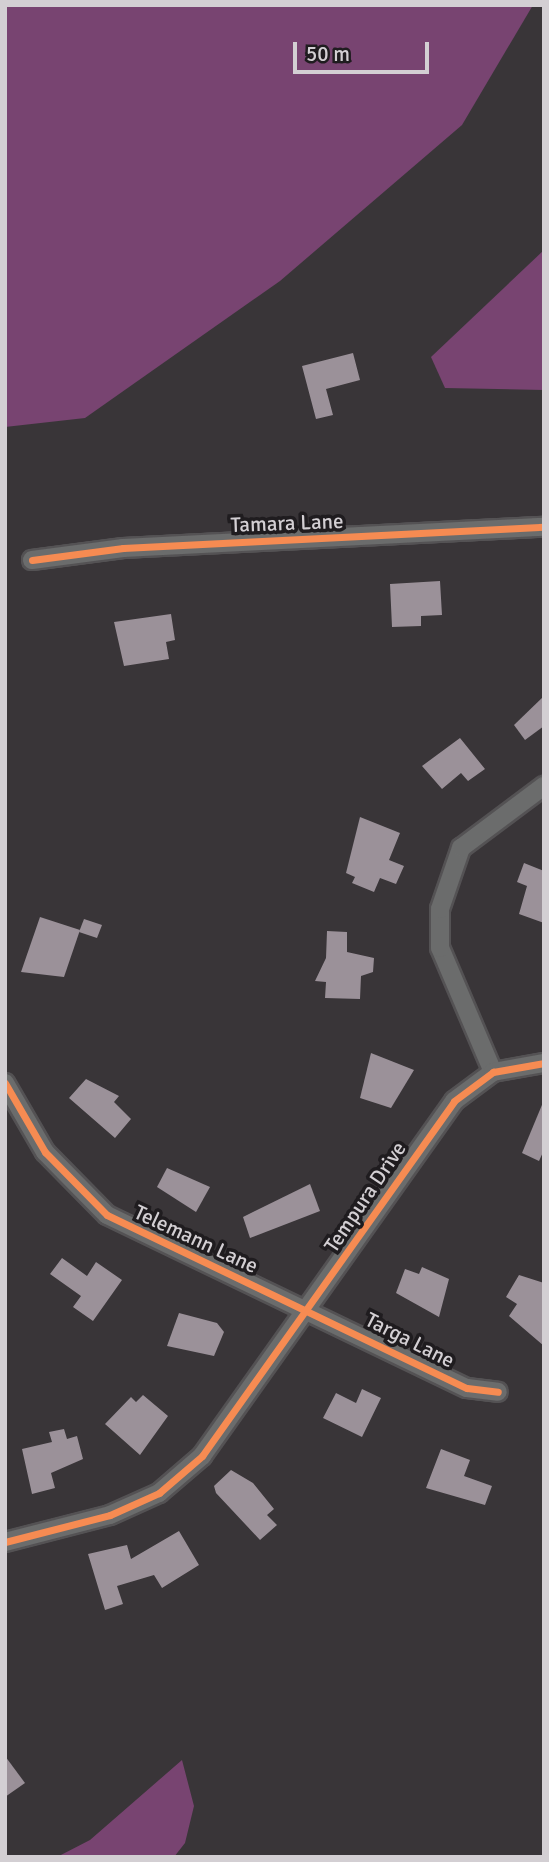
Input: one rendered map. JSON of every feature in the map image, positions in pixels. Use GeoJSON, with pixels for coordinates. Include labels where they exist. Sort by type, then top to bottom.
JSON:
{"type":"FeatureCollection","features":[{"type":"Feature","properties":{"kind":"street","name":"Tamara Lane"},"geometry":{"type":"LineString","coordinates":[[32,560],[123,548],[544,527]]}},
{"type":"Feature","properties":{"kind":"street"},"geometry":{"type":"LineString","coordinates":[[493,1072],[440,948],[440,909],[461,848],[544,786]]}},
{"type":"Feature","properties":{"kind":"street","name":"Tempura Drive"},"geometry":{"type":"LineString","coordinates":[[5,1542],[110,1515],[159,1493],[225,1431],[454,1101],[493,1072],[544,1063]]}},
{"type":"Feature","properties":{"kind":"street","name":"Telemann Lane"},"geometry":{"type":"LineString","coordinates":[[5,1083],[45,1152],[107,1215],[310,1310]]}},
{"type":"Feature","properties":{"kind":"street","name":"Targa Lane"},"geometry":{"type":"LineString","coordinates":[[310,1310],[467,1388],[498,1392]]}},
{"type":"Feature","properties":{"kind":"shaded area"},"geometry":{"type":"Polygon","coordinates":[[[5,5],[533,5],[462,125],[280,281],[85,418],[5,427],[5,5]]]}},
{"type":"Feature","properties":{"kind":"shaded area"},"geometry":{"type":"Polygon","coordinates":[[[544,250],[544,390],[445,388],[431,357],[544,250]]]}},
{"type":"Feature","properties":{"kind":"shaded area"},"geometry":{"type":"Polygon","coordinates":[[[182,1760],[194,1806],[185,1843],[174,1857],[57,1857],[90,1840],[182,1760]]]}},
{"type":"Feature","properties":{"kind":"building"},"geometry":{"type":"Polygon","coordinates":[[[353,353],[360,380],[326,389],[333,415],[316,419],[302,366],[353,353]]]}},
{"type":"Feature","properties":{"kind":"building"},"geometry":{"type":"Polygon","coordinates":[[[440,581],[442,615],[421,616],[421,626],[392,627],[390,584],[440,581]]]}},
{"type":"Feature","properties":{"kind":"building"},"geometry":{"type":"Polygon","coordinates":[[[171,614],[175,640],[166,642],[169,659],[124,666],[114,622],[171,614]]]}},
{"type":"Feature","properties":{"kind":"building"},"geometry":{"type":"Polygon","coordinates":[[[544,696],[544,726],[525,740],[514,725],[544,696]]]}},
{"type":"Feature","properties":{"kind":"building"},"geometry":{"type":"Polygon","coordinates":[[[460,738],[485,769],[468,781],[461,773],[442,789],[422,766],[460,738]]]}},
{"type":"Feature","properties":{"kind":"building"},"geometry":{"type":"Polygon","coordinates":[[[360,817],[400,833],[389,860],[404,866],[396,884],[380,878],[374,892],[352,883],[355,877],[346,873],[360,817]]]}},
{"type":"Feature","properties":{"kind":"building"},"geometry":{"type":"Polygon","coordinates":[[[524,863],[544,871],[544,923],[519,914],[527,886],[517,882],[524,863]]]}},
{"type":"Feature","properties":{"kind":"building"},"geometry":{"type":"Polygon","coordinates":[[[40,917],[80,930],[64,977],[21,972],[40,917]]]}},
{"type":"Feature","properties":{"kind":"building"},"geometry":{"type":"Polygon","coordinates":[[[84,919],[102,925],[97,938],[79,932],[84,919]]]}},
{"type":"Feature","properties":{"kind":"building"},"geometry":{"type":"Polygon","coordinates":[[[327,931],[347,932],[347,952],[374,958],[373,972],[361,976],[360,999],[325,998],[326,982],[315,981],[326,958],[327,931]]]}},
{"type":"Feature","properties":{"kind":"building"},"geometry":{"type":"Polygon","coordinates":[[[371,1053],[414,1070],[391,1108],[360,1098],[371,1053]]]}},
{"type":"Feature","properties":{"kind":"building"},"geometry":{"type":"Polygon","coordinates":[[[86,1079],[119,1096],[114,1102],[131,1119],[115,1138],[69,1098],[86,1079]]]}},
{"type":"Feature","properties":{"kind":"building"},"geometry":{"type":"Polygon","coordinates":[[[544,1100],[544,1150],[539,1161],[522,1153],[544,1100]]]}},
{"type":"Feature","properties":{"kind":"building"},"geometry":{"type":"Polygon","coordinates":[[[167,1168],[210,1187],[196,1212],[157,1187],[167,1168]]]}},
{"type":"Feature","properties":{"kind":"building"},"geometry":{"type":"Polygon","coordinates":[[[310,1184],[320,1211],[250,1238],[243,1217],[310,1184]]]}},
{"type":"Feature","properties":{"kind":"building"},"geometry":{"type":"Polygon","coordinates":[[[62,1258],[87,1276],[96,1262],[122,1280],[93,1321],[73,1307],[81,1296],[50,1274],[62,1258]]]}},
{"type":"Feature","properties":{"kind":"building"},"geometry":{"type":"Polygon","coordinates":[[[422,1267],[449,1279],[439,1317],[396,1293],[405,1269],[419,1274],[422,1267]]]}},
{"type":"Feature","properties":{"kind":"building"},"geometry":{"type":"Polygon","coordinates":[[[519,1275],[544,1283],[544,1346],[509,1316],[517,1304],[506,1297],[519,1275]]]}},
{"type":"Feature","properties":{"kind":"building"},"geometry":{"type":"Polygon","coordinates":[[[179,1313],[217,1323],[224,1332],[214,1356],[167,1346],[179,1313]]]}},
{"type":"Feature","properties":{"kind":"building"},"geometry":{"type":"Polygon","coordinates":[[[362,1389],[381,1398],[362,1437],[323,1418],[336,1393],[356,1403],[362,1389]]]}},
{"type":"Feature","properties":{"kind":"building"},"geometry":{"type":"Polygon","coordinates":[[[143,1395],[168,1416],[140,1455],[105,1424],[131,1397],[136,1402],[143,1395]]]}},
{"type":"Feature","properties":{"kind":"building"},"geometry":{"type":"Polygon","coordinates":[[[64,1429],[67,1439],[77,1436],[83,1459],[51,1473],[55,1488],[32,1494],[22,1449],[52,1442],[49,1432],[64,1429]]]}},
{"type":"Feature","properties":{"kind":"building"},"geometry":{"type":"Polygon","coordinates":[[[441,1449],[470,1460],[464,1476],[492,1486],[485,1505],[426,1488],[441,1449]]]}},
{"type":"Feature","properties":{"kind":"building"},"geometry":{"type":"Polygon","coordinates":[[[231,1470],[253,1483],[274,1509],[267,1515],[277,1525],[260,1540],[216,1493],[214,1486],[231,1470]]]}},
{"type":"Feature","properties":{"kind":"building"},"geometry":{"type":"Polygon","coordinates":[[[179,1531],[199,1565],[162,1588],[154,1575],[117,1586],[123,1604],[105,1610],[88,1554],[127,1545],[131,1559],[179,1531]]]}},
{"type":"Feature","properties":{"kind":"building"},"geometry":{"type":"Polygon","coordinates":[[[5,1756],[25,1783],[5,1797],[5,1756]]]}},
{"type":"Feature","properties":{"kind":"cycle path"},"geometry":{"type":"LineString","coordinates":[[32,560],[123,548],[544,527]]}},
{"type":"Feature","properties":{"kind":"cycle path"},"geometry":{"type":"LineString","coordinates":[[5,1542],[110,1515],[159,1493],[202,1456],[454,1101],[493,1072],[544,1063]]}},
{"type":"Feature","properties":{"kind":"cycle path"},"geometry":{"type":"LineString","coordinates":[[5,1083],[45,1152],[107,1215],[467,1388],[498,1392]]}}]}
